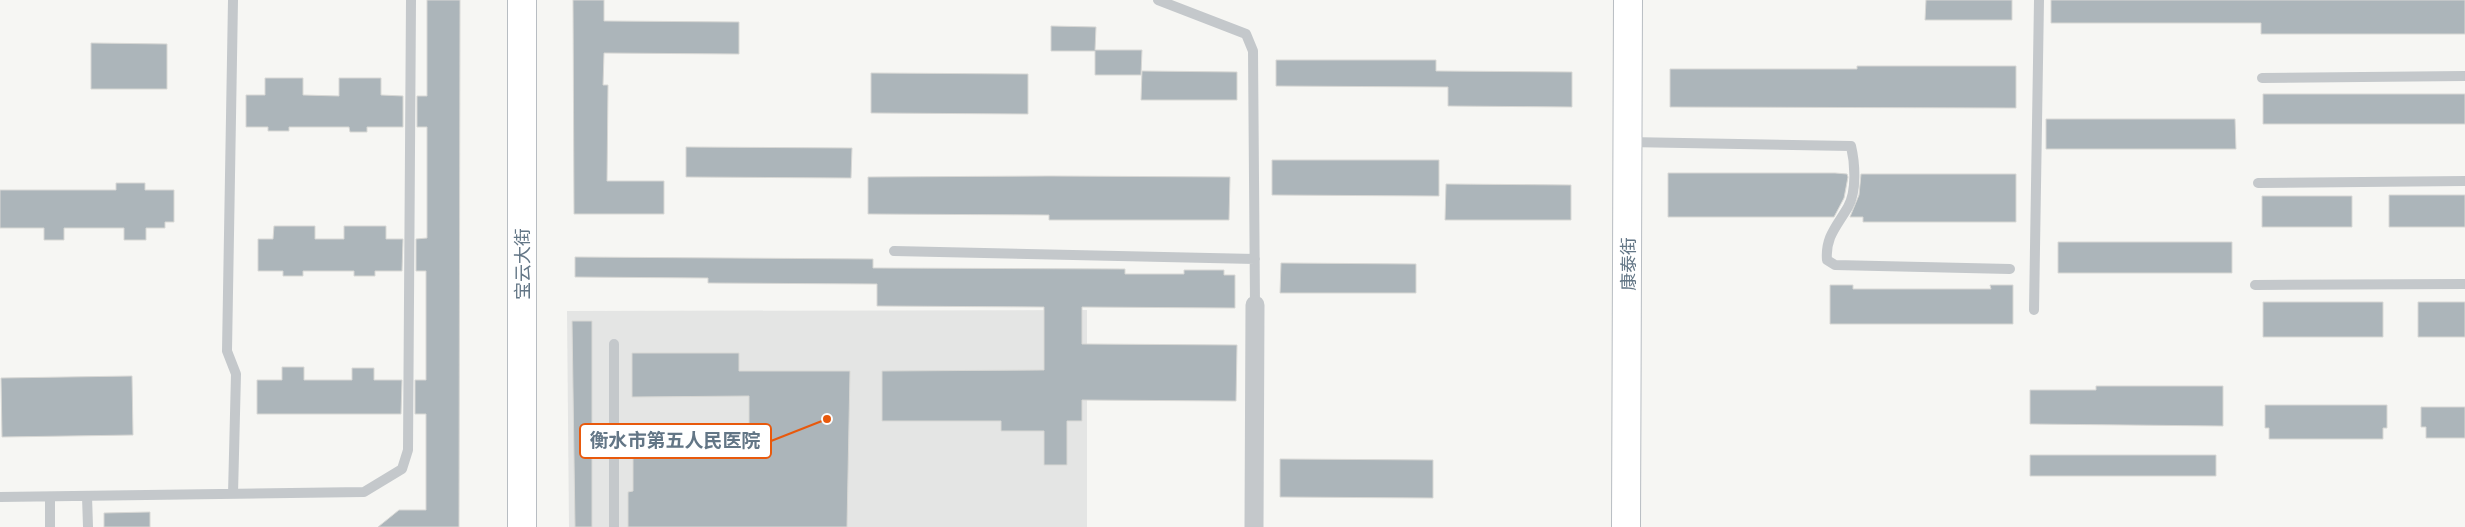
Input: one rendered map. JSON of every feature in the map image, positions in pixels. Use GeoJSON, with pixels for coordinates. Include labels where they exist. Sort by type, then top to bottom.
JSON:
{"type":"FeatureCollection","features":[{"type":"Feature","properties":{"kind":"street","name":"宝云大街"},"geometry":{"type":"LineString","coordinates":[[522,0],[522,527]]}},
{"type":"Feature","properties":{"kind":"street","name":"康泰街"},"geometry":{"type":"LineString","coordinates":[[1626,527],[1628,0]]}},
{"type":"Feature","properties":{"kind":"street"},"geometry":{"type":"LineString","coordinates":[[1254,527],[1255,305]]}},
{"type":"Feature","properties":{"kind":"lane"},"geometry":{"type":"LineString","coordinates":[[232,0],[227,351],[236,374],[233,494]]}},
{"type":"Feature","properties":{"kind":"lane"},"geometry":{"type":"LineString","coordinates":[[0,497],[364,492],[402,469],[408,450],[411,0]]}},
{"type":"Feature","properties":{"kind":"lane"},"geometry":{"type":"LineString","coordinates":[[1158,0],[1246,34],[1253,51],[1255,305]]}},
{"type":"Feature","properties":{"kind":"lane"},"geometry":{"type":"LineString","coordinates":[[2034,310],[2039,0]]}},
{"type":"Feature","properties":{"kind":"lane"},"geometry":{"type":"LineString","coordinates":[[2262,78],[2465,76]]}},
{"type":"Feature","properties":{"kind":"lane"},"geometry":{"type":"LineString","coordinates":[[1628,142],[1851,146],[1854,158],[1853,192],[1849,206],[1829,235],[1826,246],[1827,260],[1835,265],[2010,269]]}},
{"type":"Feature","properties":{"kind":"lane"},"geometry":{"type":"LineString","coordinates":[[2258,183],[2465,181]]}},
{"type":"Feature","properties":{"kind":"lane"},"geometry":{"type":"LineString","coordinates":[[894,251],[1255,259]]}},
{"type":"Feature","properties":{"kind":"lane"},"geometry":{"type":"LineString","coordinates":[[2256,285],[2465,284]]}},
{"type":"Feature","properties":{"kind":"lane"},"geometry":{"type":"LineString","coordinates":[[614,344],[614,527]]}},
{"type":"Feature","properties":{"kind":"lane"},"geometry":{"type":"LineString","coordinates":[[87,496],[88,527]]}},
{"type":"Feature","properties":{"kind":"lane"},"geometry":{"type":"LineString","coordinates":[[50,497],[50,527]]}},
{"type":"Feature","properties":{"kind":"shaded area"},"geometry":{"type":"Polygon","coordinates":[[[1087,310],[1087,527],[569,527],[567,311],[1087,310]]]}},
{"type":"Feature","properties":{"kind":"building"},"geometry":{"type":"Polygon","coordinates":[[[427,0],[460,0],[459,527],[378,527],[399,510],[426,510],[426,414],[415,414],[415,380],[426,380],[426,271],[416,271],[416,239],[427,238],[427,127],[417,127],[417,96],[427,96],[427,0]]]}},
{"type":"Feature","properties":{"kind":"building"},"geometry":{"type":"Polygon","coordinates":[[[573,0],[604,0],[604,21],[739,22],[739,54],[604,53],[603,85],[608,85],[607,181],[664,181],[664,214],[574,214],[573,0]]]}},
{"type":"Feature","properties":{"kind":"building"},"geometry":{"type":"Polygon","coordinates":[[[1926,0],[2012,0],[2012,20],[1925,20],[1926,0]]]}},
{"type":"Feature","properties":{"kind":"building"},"geometry":{"type":"Polygon","coordinates":[[[2051,0],[2465,0],[2465,34],[2261,34],[2261,23],[2051,23],[2051,0]]]}},
{"type":"Feature","properties":{"kind":"building"},"geometry":{"type":"Polygon","coordinates":[[[1051,26],[1096,27],[1095,50],[1142,50],[1141,75],[1095,75],[1095,51],[1051,51],[1051,26]]]}},
{"type":"Feature","properties":{"kind":"building"},"geometry":{"type":"Polygon","coordinates":[[[91,43],[167,44],[167,89],[91,89],[91,43]]]}},
{"type":"Feature","properties":{"kind":"building"},"geometry":{"type":"Polygon","coordinates":[[[1276,60],[1436,60],[1436,71],[1572,72],[1572,107],[1448,106],[1448,87],[1276,86],[1276,60]]]}},
{"type":"Feature","properties":{"kind":"building"},"geometry":{"type":"Polygon","coordinates":[[[1857,66],[2016,66],[2016,108],[1670,107],[1670,69],[1857,69],[1857,66]]]}},
{"type":"Feature","properties":{"kind":"building"},"geometry":{"type":"Polygon","coordinates":[[[1142,71],[1237,72],[1237,100],[1141,100],[1142,71]]]}},
{"type":"Feature","properties":{"kind":"building"},"geometry":{"type":"Polygon","coordinates":[[[871,73],[1028,74],[1028,114],[871,113],[871,73]]]}},
{"type":"Feature","properties":{"kind":"building"},"geometry":{"type":"Polygon","coordinates":[[[265,78],[303,78],[303,95],[339,96],[339,78],[381,78],[381,95],[403,96],[403,127],[367,127],[367,132],[350,132],[349,127],[289,127],[289,131],[268,131],[268,127],[246,127],[246,95],[265,95],[265,78]]]}},
{"type":"Feature","properties":{"kind":"building"},"geometry":{"type":"Polygon","coordinates":[[[2263,94],[2465,94],[2465,124],[2263,124],[2263,94]]]}},
{"type":"Feature","properties":{"kind":"building"},"geometry":{"type":"Polygon","coordinates":[[[2046,119],[2235,119],[2236,149],[2046,149],[2046,119]]]}},
{"type":"Feature","properties":{"kind":"building"},"geometry":{"type":"Polygon","coordinates":[[[686,147],[852,148],[851,178],[686,177],[686,147]]]}},
{"type":"Feature","properties":{"kind":"building"},"geometry":{"type":"Polygon","coordinates":[[[1272,160],[1439,160],[1439,196],[1272,195],[1272,160]]]}},
{"type":"Feature","properties":{"kind":"building"},"geometry":{"type":"Polygon","coordinates":[[[1668,173],[1835,173],[1847,174],[1848,177],[1844,198],[1834,217],[1668,217],[1668,173]]]}},
{"type":"Feature","properties":{"kind":"building"},"geometry":{"type":"Polygon","coordinates":[[[1861,174],[2016,174],[2016,222],[1863,222],[1863,217],[1850,217],[1859,195],[1861,174]]]}},
{"type":"Feature","properties":{"kind":"building"},"geometry":{"type":"Polygon","coordinates":[[[868,177],[1230,177],[1229,220],[1049,220],[1049,215],[868,214],[868,177]]]}},
{"type":"Feature","properties":{"kind":"building"},"geometry":{"type":"Polygon","coordinates":[[[116,183],[145,183],[145,190],[174,190],[174,222],[165,222],[165,228],[146,228],[146,240],[124,240],[124,228],[64,228],[64,240],[44,240],[44,228],[0,228],[0,190],[116,190],[116,183]]]}},
{"type":"Feature","properties":{"kind":"building"},"geometry":{"type":"Polygon","coordinates":[[[1446,184],[1571,185],[1571,220],[1445,220],[1446,184]]]}},
{"type":"Feature","properties":{"kind":"building"},"geometry":{"type":"Polygon","coordinates":[[[2389,195],[2465,195],[2465,227],[2389,227],[2389,195]]]}},
{"type":"Feature","properties":{"kind":"building"},"geometry":{"type":"Polygon","coordinates":[[[2262,196],[2352,196],[2352,227],[2262,227],[2262,196]]]}},
{"type":"Feature","properties":{"kind":"building"},"geometry":{"type":"Polygon","coordinates":[[[274,226],[315,226],[315,239],[344,239],[344,226],[386,226],[386,239],[403,239],[402,271],[375,271],[375,276],[354,276],[354,271],[303,271],[303,276],[283,276],[283,271],[258,271],[258,239],[273,239],[274,226]]]}},
{"type":"Feature","properties":{"kind":"building"},"geometry":{"type":"Polygon","coordinates":[[[2058,242],[2232,242],[2232,273],[2058,273],[2058,242]]]}},
{"type":"Feature","properties":{"kind":"building"},"geometry":{"type":"Polygon","coordinates":[[[575,257],[873,259],[873,268],[1125,269],[1125,274],[1184,274],[1184,270],[1224,270],[1224,275],[1235,275],[1235,308],[1082,307],[1082,344],[1237,345],[1236,401],[1082,400],[1082,421],[1067,421],[1067,465],[1044,465],[1044,431],[1001,431],[1001,421],[882,421],[882,371],[1044,370],[1044,307],[877,306],[877,284],[708,283],[708,278],[575,277],[575,257]]]}},
{"type":"Feature","properties":{"kind":"building"},"geometry":{"type":"Polygon","coordinates":[[[1281,263],[1416,264],[1416,293],[1280,293],[1281,263]]]}},
{"type":"Feature","properties":{"kind":"building"},"geometry":{"type":"Polygon","coordinates":[[[1830,285],[1853,285],[1853,289],[1991,289],[1990,285],[2013,285],[2013,324],[1830,324],[1830,285]]]}},
{"type":"Feature","properties":{"kind":"building"},"geometry":{"type":"Polygon","coordinates":[[[2263,302],[2383,302],[2383,337],[2263,337],[2263,302]]]}},
{"type":"Feature","properties":{"kind":"building"},"geometry":{"type":"Polygon","coordinates":[[[2418,302],[2465,302],[2465,337],[2418,337],[2418,302]]]}},
{"type":"Feature","properties":{"kind":"building"},"geometry":{"type":"Polygon","coordinates":[[[572,321],[592,321],[592,527],[575,527],[572,321]]]}},
{"type":"Feature","properties":{"kind":"building"},"geometry":{"type":"Polygon","coordinates":[[[632,353],[739,353],[739,371],[850,371],[847,527],[628,527],[628,492],[633,491],[633,438],[749,437],[749,396],[632,397],[632,353]]]}},
{"type":"Feature","properties":{"kind":"building"},"geometry":{"type":"Polygon","coordinates":[[[282,367],[304,367],[304,380],[352,380],[352,368],[374,368],[374,380],[402,380],[401,414],[257,414],[257,380],[282,380],[282,367]]]}},
{"type":"Feature","properties":{"kind":"building"},"geometry":{"type":"Polygon","coordinates":[[[132,376],[133,435],[2,437],[1,378],[132,376]]]}},
{"type":"Feature","properties":{"kind":"building"},"geometry":{"type":"Polygon","coordinates":[[[2096,386],[2223,386],[2223,426],[2030,424],[2030,390],[2096,390],[2096,386]]]}},
{"type":"Feature","properties":{"kind":"building"},"geometry":{"type":"Polygon","coordinates":[[[2265,405],[2387,405],[2387,428],[2383,428],[2383,439],[2269,439],[2269,428],[2265,428],[2265,405]]]}},
{"type":"Feature","properties":{"kind":"building"},"geometry":{"type":"Polygon","coordinates":[[[2421,407],[2465,407],[2465,438],[2426,438],[2426,427],[2421,427],[2421,407]]]}},
{"type":"Feature","properties":{"kind":"building"},"geometry":{"type":"Polygon","coordinates":[[[2030,455],[2216,455],[2216,476],[2030,476],[2030,455]]]}},
{"type":"Feature","properties":{"kind":"building"},"geometry":{"type":"Polygon","coordinates":[[[1280,459],[1433,460],[1433,498],[1280,497],[1280,459]]]}},
{"type":"Feature","properties":{"kind":"building"},"geometry":{"type":"Polygon","coordinates":[[[150,512],[150,527],[104,527],[104,513],[150,512]]]}},
{"type":"Feature","properties":{"kind":"place","name":"衡水市第五人民医院"},"geometry":{"type":"Point","coordinates":[827,419]}}]}
